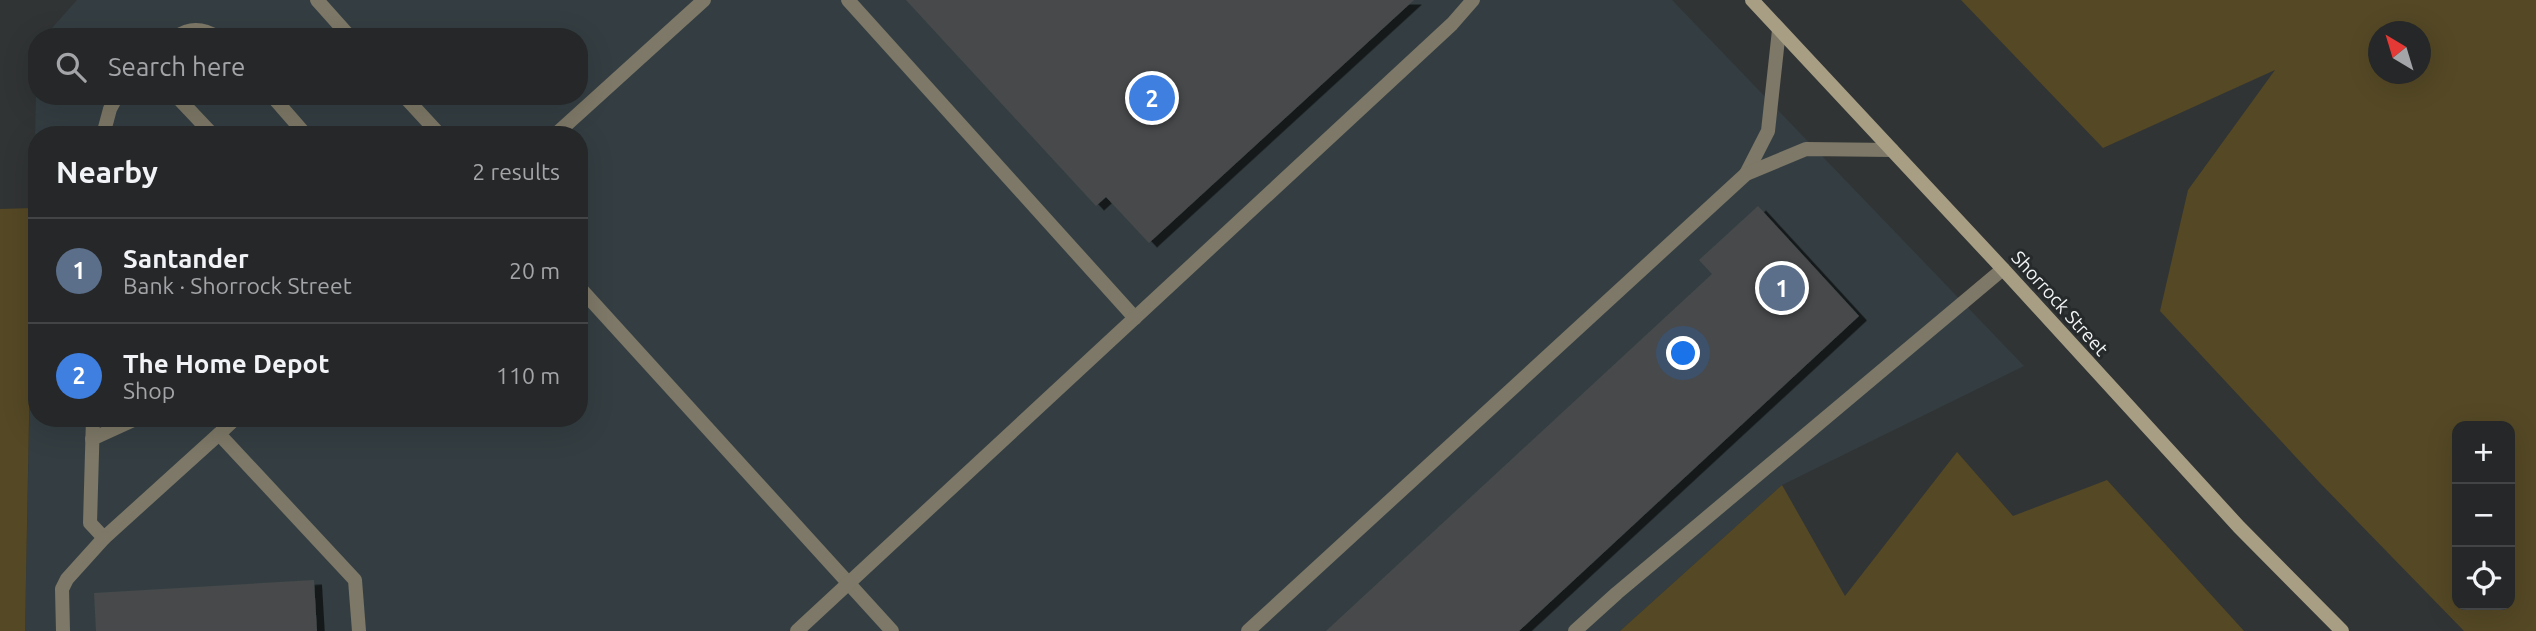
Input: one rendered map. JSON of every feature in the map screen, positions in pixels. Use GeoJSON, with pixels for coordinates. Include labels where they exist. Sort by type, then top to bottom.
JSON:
{"type":"FeatureCollection","features":[{"type":"Feature","properties":{"kind":"main road","name":"Shorrock Street"},"geometry":{"type":"LineString","coordinates":[[1752,0],[2218,505],[2342,631]]}},
{"type":"Feature","properties":{"kind":"lane"},"geometry":{"type":"LineString","coordinates":[[317,0],[342,28]]}},
{"type":"Feature","properties":{"kind":"lane"},"geometry":{"type":"LineString","coordinates":[[565,126],[704,0]]}},
{"type":"Feature","properties":{"kind":"lane"},"geometry":{"type":"LineString","coordinates":[[848,0],[1135,318]]}},
{"type":"Feature","properties":{"kind":"lane"},"geometry":{"type":"LineString","coordinates":[[797,631],[1452,24],[1473,0]]}},
{"type":"Feature","properties":{"kind":"lane"},"geometry":{"type":"LineString","coordinates":[[1746,174],[1768,131],[1779,30]]}},
{"type":"Feature","properties":{"kind":"lane"},"geometry":{"type":"LineString","coordinates":[[105,126],[112,105]]}},
{"type":"Feature","properties":{"kind":"lane"},"geometry":{"type":"LineString","coordinates":[[186,105],[205,126]]}},
{"type":"Feature","properties":{"kind":"lane"},"geometry":{"type":"LineString","coordinates":[[280,105],[298,126]]}},
{"type":"Feature","properties":{"kind":"lane"},"geometry":{"type":"LineString","coordinates":[[412,105],[432,126]]}},
{"type":"Feature","properties":{"kind":"lane"},"geometry":{"type":"LineString","coordinates":[[1248,631],[1746,174],[1806,149],[1892,150]]}},
{"type":"Feature","properties":{"kind":"lane"},"geometry":{"type":"LineString","coordinates":[[1575,631],[2003,269]]}},
{"type":"Feature","properties":{"kind":"lane"},"geometry":{"type":"LineString","coordinates":[[588,297],[892,631]]}},
{"type":"Feature","properties":{"kind":"lane"},"geometry":{"type":"LineString","coordinates":[[93,427],[90,523],[104,538]]}},
{"type":"Feature","properties":{"kind":"lane"},"geometry":{"type":"LineString","coordinates":[[92,439],[118,427]]}},
{"type":"Feature","properties":{"kind":"lane"},"geometry":{"type":"LineString","coordinates":[[63,631],[62,589],[67,579],[104,538],[226,427]]}},
{"type":"Feature","properties":{"kind":"lane"},"geometry":{"type":"LineString","coordinates":[[219,434],[355,580],[359,631]]}},
{"type":"Feature","properties":{"kind":"shaded area"},"geometry":{"type":"Polygon","coordinates":[[[77,0],[1672,0],[2024,366],[1782,485],[1620,631],[25,631],[29,427],[588,427],[588,126],[35,126],[36,105],[588,105],[588,28],[52,28],[77,0]]]}},
{"type":"Feature","properties":{"kind":"shaded area"},"geometry":{"type":"Polygon","coordinates":[[[1961,0],[2536,0],[2536,631],[2464,631],[2320,483],[2160,311],[2188,190],[2275,70],[2103,148],[1961,0]]]}},
{"type":"Feature","properties":{"kind":"shaded area"},"geometry":{"type":"Polygon","coordinates":[[[28,208],[29,427],[25,631],[0,631],[0,209],[28,208]]]}},
{"type":"Feature","properties":{"kind":"shaded area"},"geometry":{"type":"Polygon","coordinates":[[[1957,452],[2013,516],[2107,480],[2244,631],[1620,631],[1782,485],[1845,596],[1957,452]]]}},
{"type":"Feature","properties":{"kind":"building"},"geometry":{"type":"Polygon","coordinates":[[[906,0],[1414,0],[1149,243],[1106,197],[1096,206],[906,0]]]}},
{"type":"Feature","properties":{"kind":"building"},"geometry":{"type":"Polygon","coordinates":[[[1758,206],[1859,316],[1519,631],[1326,631],[1712,274],[1699,260],[1758,206]]]}},
{"type":"Feature","properties":{"kind":"building"},"geometry":{"type":"Polygon","coordinates":[[[314,580],[317,631],[96,631],[94,593],[314,580]]]}},
{"type":"Feature","properties":{"kind":"place","name":"The Home Depot"},"geometry":{"type":"Point","coordinates":[1152,98]}},
{"type":"Feature","properties":{"kind":"place","name":"Santander"},"geometry":{"type":"Point","coordinates":[1782,288]}}]}
